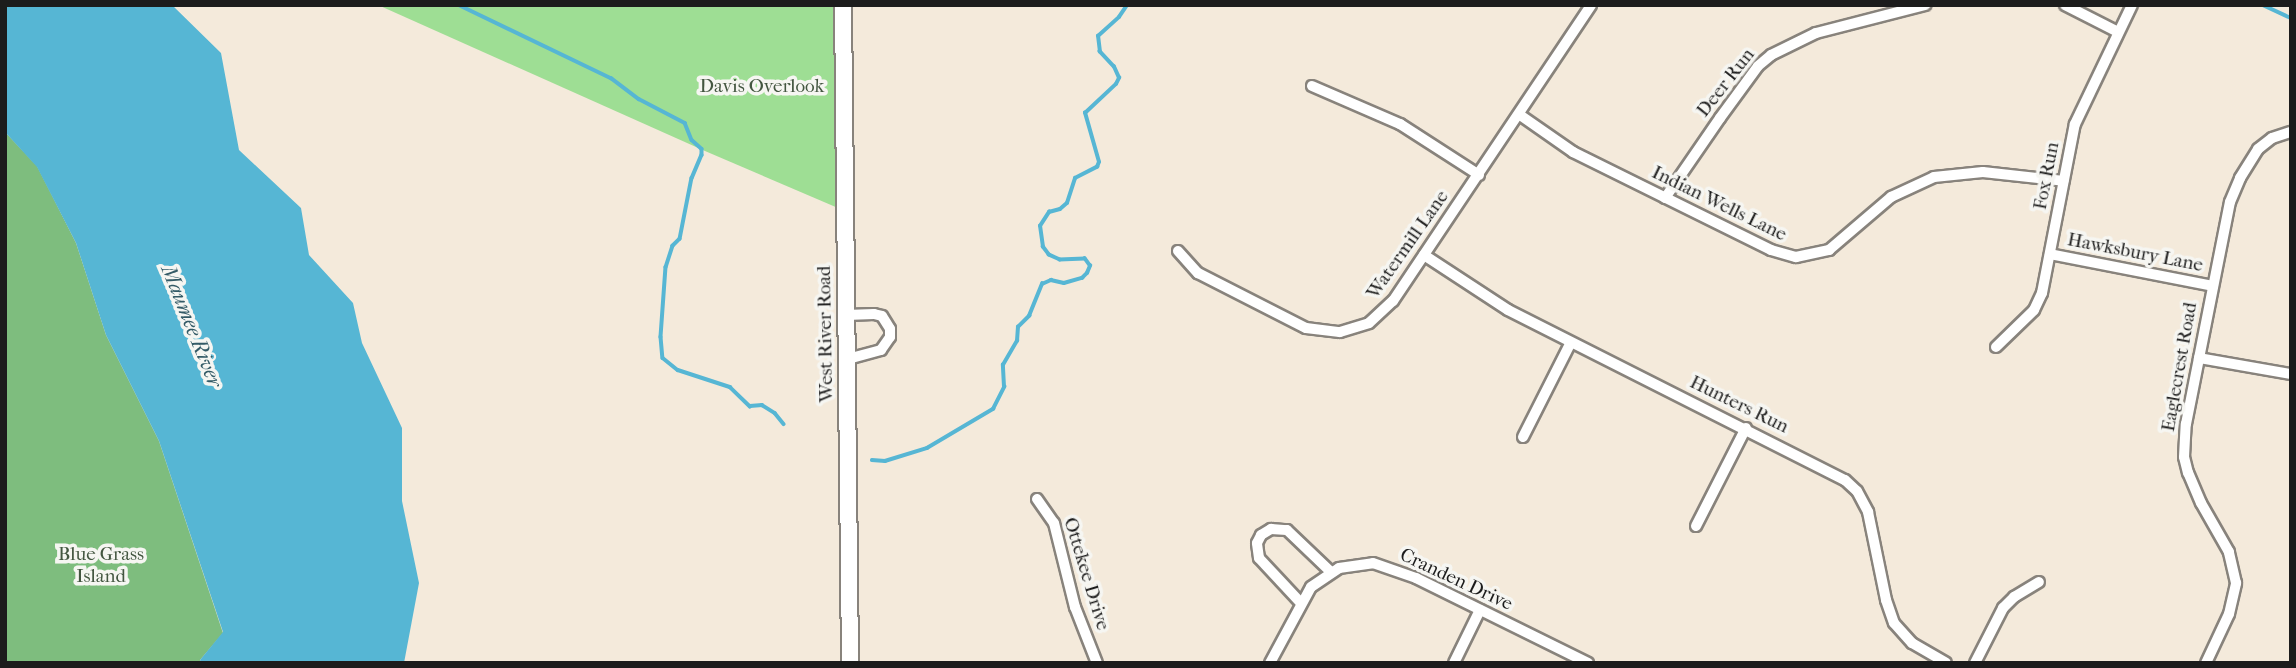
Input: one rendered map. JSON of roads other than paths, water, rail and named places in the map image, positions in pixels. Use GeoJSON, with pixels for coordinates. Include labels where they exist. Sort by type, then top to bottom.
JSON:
{"type":"FeatureCollection","features":[{"type":"Feature","properties":{"kind":"main road","name":"West River Road"},"geometry":{"type":"LineString","coordinates":[[843,5],[850,663]]}},
{"type":"Feature","properties":{"kind":"street","name":"Watermill Lane"},"geometry":{"type":"LineString","coordinates":[[1178,251],[1198,273],[1306,328],[1322,331],[1354,330],[1377,318],[1393,301],[1520,115],[1591,5]]}},
{"type":"Feature","properties":{"kind":"street","name":"Deer Run"},"geometry":{"type":"LineString","coordinates":[[1665,198],[1727,107],[1758,66],[1770,55],[1800,38],[1884,10],[1925,5]]}},
{"type":"Feature","properties":{"kind":"street"},"geometry":{"type":"LineString","coordinates":[[2065,5],[2118,32]]}},
{"type":"Feature","properties":{"kind":"street","name":"Fox Run"},"geometry":{"type":"LineString","coordinates":[[1996,347],[2039,302],[2075,124],[2132,5]]}},
{"type":"Feature","properties":{"kind":"street"},"geometry":{"type":"LineString","coordinates":[[1312,86],[1400,124],[1479,175]]}},
{"type":"Feature","properties":{"kind":"street","name":"Indian Wells Lane"},"geometry":{"type":"LineString","coordinates":[[1520,115],[1573,152],[1771,250],[1804,257],[1836,245],[1891,197],[1934,177],[1983,172],[2063,181]]}},
{"type":"Feature","properties":{"kind":"street","name":"Eaglecrest Road"},"geometry":{"type":"LineString","coordinates":[[2206,663],[2229,614],[2236,583],[2229,552],[2193,488],[2185,457],[2186,424],[2230,202],[2239,178],[2258,149],[2272,138],[2291,132]]}},
{"type":"Feature","properties":{"kind":"street","name":"Hawksbury Lane"},"geometry":{"type":"LineString","coordinates":[[2050,254],[2213,286]]}},
{"type":"Feature","properties":{"kind":"street","name":"Hunters Run"},"geometry":{"type":"LineString","coordinates":[[1424,255],[1508,310],[1832,471],[1857,491],[1868,512],[1886,600],[1894,623],[1912,643],[1946,663]]}},
{"type":"Feature","properties":{"kind":"street"},"geometry":{"type":"LineString","coordinates":[[846,315],[874,313],[882,316],[890,329],[890,337],[881,350],[848,359]]}},
{"type":"Feature","properties":{"kind":"street"},"geometry":{"type":"LineString","coordinates":[[1523,438],[1571,342]]}},
{"type":"Feature","properties":{"kind":"street"},"geometry":{"type":"LineString","coordinates":[[2199,358],[2291,374]]}},
{"type":"Feature","properties":{"kind":"street"},"geometry":{"type":"LineString","coordinates":[[1696,526],[1746,428]]}},
{"type":"Feature","properties":{"kind":"street","name":"Ottekee Drive"},"geometry":{"type":"LineString","coordinates":[[1037,499],[1054,523],[1075,607],[1097,663]]}},
{"type":"Feature","properties":{"kind":"street"},"geometry":{"type":"LineString","coordinates":[[1300,602],[1259,558],[1257,543],[1261,535],[1271,529],[1287,530],[1331,572]]}},
{"type":"Feature","properties":{"kind":"street","name":"Cranden Drive"},"geometry":{"type":"LineString","coordinates":[[1270,663],[1300,602],[1311,587],[1331,572],[1355,564],[1381,565],[1588,663]]}},
{"type":"Feature","properties":{"kind":"street"},"geometry":{"type":"LineString","coordinates":[[1975,663],[2003,608],[2014,597],[2039,582]]}},
{"type":"Feature","properties":{"kind":"street"},"geometry":{"type":"LineString","coordinates":[[1454,663],[1480,610]]}},
{"type":"Feature","properties":{"kind":"water","name":"Maumee River"},"geometry":{"type":"Polygon","coordinates":[[[5,5],[172,5],[221,53],[239,150],[301,208],[309,255],[353,303],[362,343],[402,428],[402,501],[419,583],[404,663],[201,663],[200,660],[223,632],[159,441],[106,335],[76,243],[37,167],[5,132],[5,5]]]}},
{"type":"Feature","properties":{"kind":"waterway"},"geometry":{"type":"LineString","coordinates":[[459,5],[611,78],[639,99],[685,123],[692,140],[702,149],[702,155],[692,178],[680,239],[673,246],[666,267],[661,337],[663,358],[678,370],[730,387],[750,406],[762,405],[775,413],[784,424]]}},
{"type":"Feature","properties":{"kind":"waterway"},"geometry":{"type":"LineString","coordinates":[[872,460],[885,461],[927,448],[993,409],[1004,387],[1003,365],[1017,341],[1018,327],[1029,316],[1042,284],[1051,280],[1064,283],[1082,278],[1087,273],[1090,266],[1085,259],[1060,260],[1049,255],[1043,247],[1040,226],[1049,212],[1060,209],[1067,203],[1075,178],[1097,167],[1099,162],[1085,113],[1119,78],[1114,67],[1100,52],[1098,36],[1119,17],[1127,5]]}},
{"type":"Feature","properties":{"kind":"waterway"},"geometry":{"type":"LineString","coordinates":[[2263,5],[2291,18]]}},
{"type":"Feature","properties":{"kind":"park label","name":"Davis Overlook"},"geometry":{"type":"Point","coordinates":[762,87]}},
{"type":"Feature","properties":{"kind":"park label","name":"Blue Grass Island"},"geometry":{"type":"Point","coordinates":[101,566]}}]}
